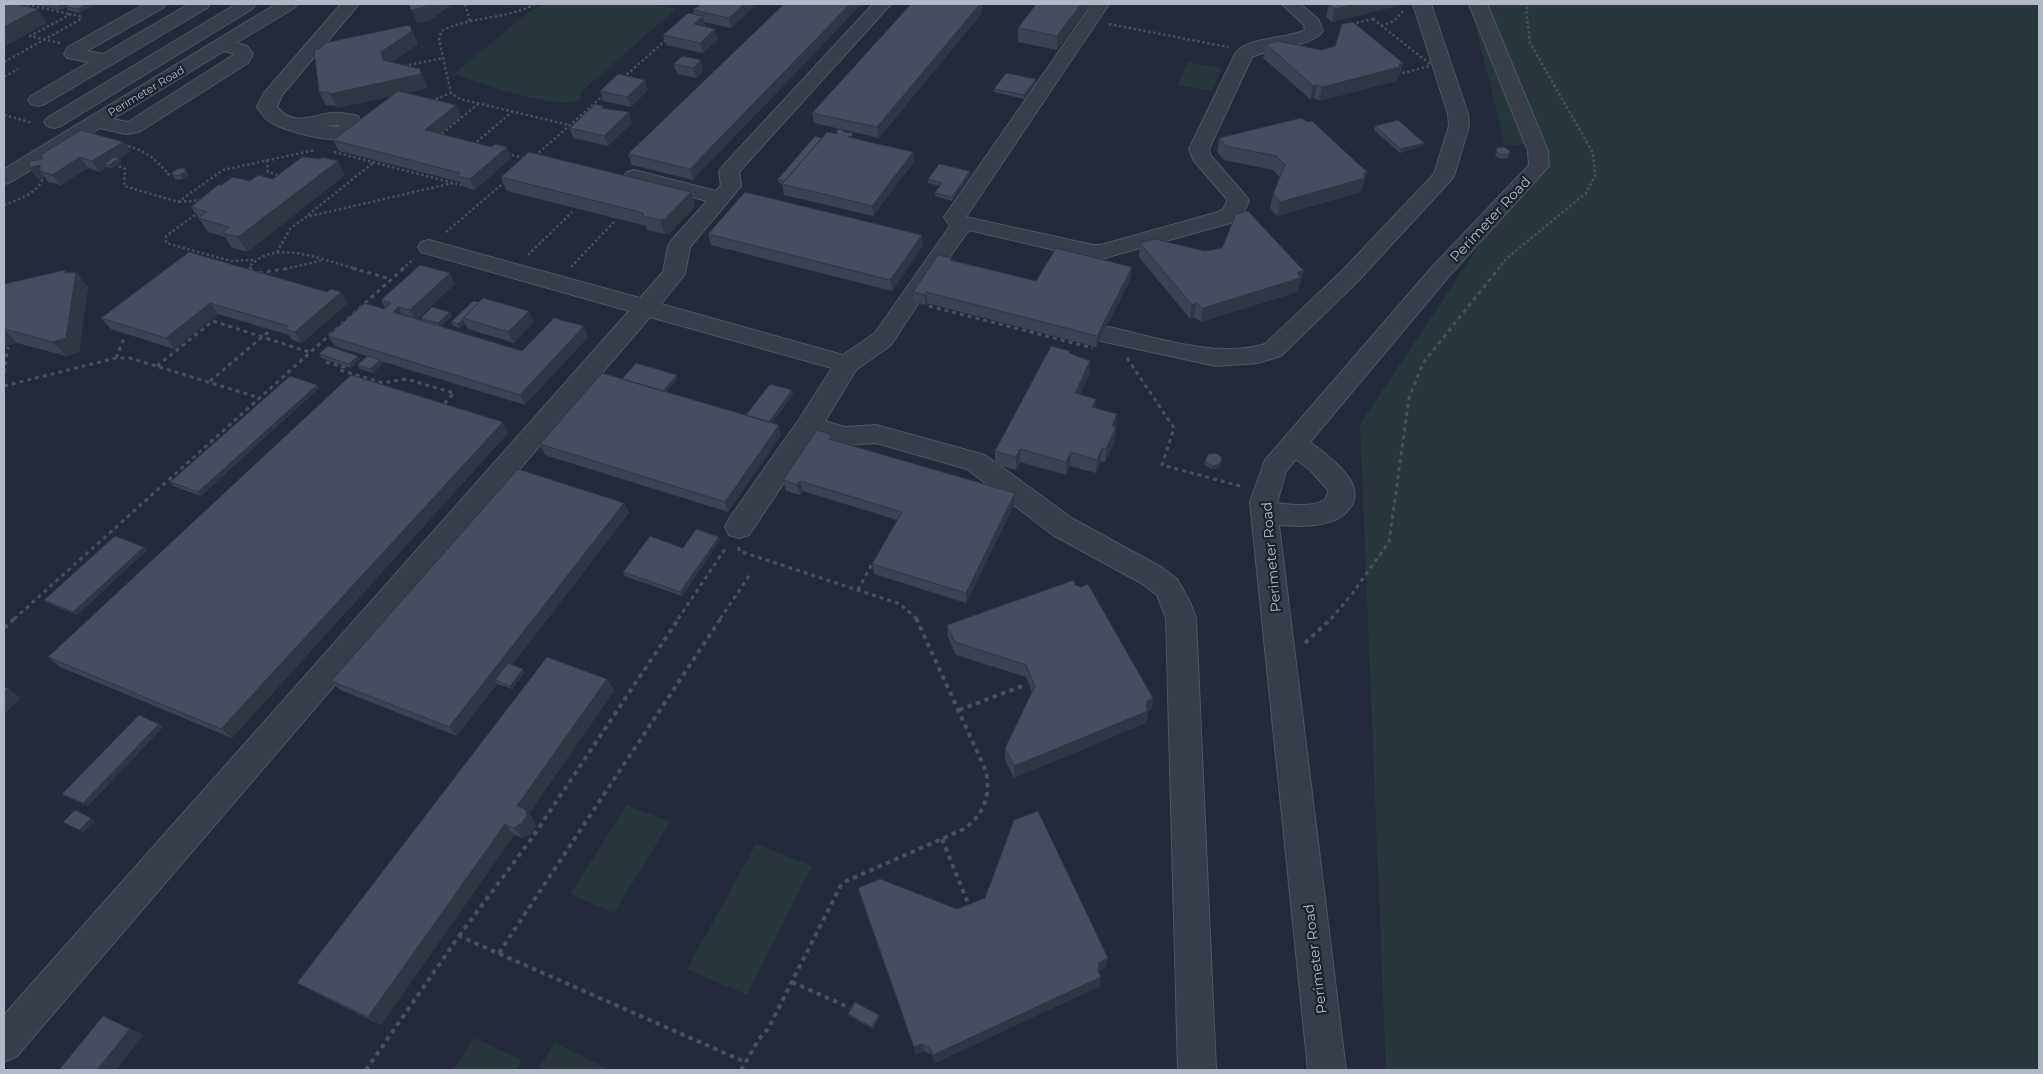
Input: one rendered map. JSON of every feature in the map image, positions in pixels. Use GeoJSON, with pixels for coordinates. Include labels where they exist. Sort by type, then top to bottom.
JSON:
{"type":"FeatureCollection","features":[{"type":"Feature","properties":{"kind":"street"},"geometry":{"type":"LineString","coordinates":[[105,60],[73,54],[74,51],[157,4]]}},
{"type":"Feature","properties":{"kind":"street"},"geometry":{"type":"LineString","coordinates":[[38,100],[201,4]]}},
{"type":"Feature","properties":{"kind":"street"},"geometry":{"type":"LineString","coordinates":[[54,122],[243,4],[282,8]]}},
{"type":"Feature","properties":{"kind":"street"},"geometry":{"type":"LineString","coordinates":[[300,126],[273,116],[267,106],[268,100],[350,4]]}},
{"type":"Feature","properties":{"kind":"street"},"geometry":{"type":"LineString","coordinates":[[4,1043],[674,274],[679,246],[731,186],[729,171],[882,4]]}},
{"type":"Feature","properties":{"kind":"street"},"geometry":{"type":"LineString","coordinates":[[1100,4],[955,216],[956,221],[1093,252],[1101,252],[1226,217],[1237,208],[1238,201],[1236,196],[1201,157],[1198,149],[1244,54],[1247,51],[1314,31],[1312,23],[1290,4]]}},
{"type":"Feature","properties":{"kind":"street"},"geometry":{"type":"LineString","coordinates":[[1104,342],[1216,358],[1244,357],[1273,350],[1350,276],[1419,203],[1444,176],[1459,126],[1455,102],[1422,4]]}},
{"type":"Feature","properties":{"kind":"street","name":"Perimeter Road"},"geometry":{"type":"LineString","coordinates":[[1327,1070],[1265,503],[1274,467],[1442,271],[1539,166],[1538,151],[1478,4]]}},
{"type":"Feature","properties":{"kind":"street","name":"Perimeter Road"},"geometry":{"type":"LineString","coordinates":[[4,178],[97,121],[132,128],[242,59],[244,54],[241,50],[222,45],[282,8]]}},
{"type":"Feature","properties":{"kind":"street"},"geometry":{"type":"LineString","coordinates":[[634,176],[720,198]]}},
{"type":"Feature","properties":{"kind":"street"},"geometry":{"type":"LineString","coordinates":[[739,527],[809,425],[847,364],[883,339],[963,222]]}},
{"type":"Feature","properties":{"kind":"street"},"geometry":{"type":"LineString","coordinates":[[428,247],[644,309],[847,364]]}},
{"type":"Feature","properties":{"kind":"street"},"geometry":{"type":"LineString","coordinates":[[809,425],[845,436],[876,434],[976,462],[1063,527],[1151,575],[1167,587],[1176,602],[1181,618],[1197,1070]]}},
{"type":"Feature","properties":{"kind":"street"},"geometry":{"type":"LineString","coordinates":[[1265,503],[1304,516],[1325,513],[1339,504],[1341,489],[1329,472],[1311,455],[1293,445]]}},
{"type":"Feature","properties":{"kind":"path"},"geometry":{"type":"LineString","coordinates":[[4,62],[84,18],[22,4]]}},
{"type":"Feature","properties":{"kind":"path"},"geometry":{"type":"LineString","coordinates":[[465,4],[470,21]]}},
{"type":"Feature","properties":{"kind":"path"},"geometry":{"type":"LineString","coordinates":[[535,4],[520,11],[470,21],[447,27],[442,31],[439,40],[451,93],[460,99],[570,125]]}},
{"type":"Feature","properties":{"kind":"path"},"geometry":{"type":"LineString","coordinates":[[1381,26],[1394,21],[1403,12],[1406,4]]}},
{"type":"Feature","properties":{"kind":"path"},"geometry":{"type":"LineString","coordinates":[[1281,662],[1324,627],[1352,594],[1389,542],[1409,398],[1423,363],[1506,259],[1586,193],[1595,176],[1593,153],[1530,43],[1526,9],[1530,4]]}},
{"type":"Feature","properties":{"kind":"path"},"geometry":{"type":"LineString","coordinates":[[64,44],[30,36],[71,14]]}},
{"type":"Feature","properties":{"kind":"path"},"geometry":{"type":"LineString","coordinates":[[1373,19],[1381,26],[1430,64],[1429,66],[1404,72],[1347,25],[1373,19]]}},
{"type":"Feature","properties":{"kind":"path"},"geometry":{"type":"LineString","coordinates":[[1088,21],[1247,51]]}},
{"type":"Feature","properties":{"kind":"path"},"geometry":{"type":"LineString","coordinates":[[620,80],[670,36]]}},
{"type":"Feature","properties":{"kind":"path"},"geometry":{"type":"LineString","coordinates":[[400,67],[443,58]]}},
{"type":"Feature","properties":{"kind":"path"},"geometry":{"type":"LineString","coordinates":[[4,77],[18,69]]}},
{"type":"Feature","properties":{"kind":"path"},"geometry":{"type":"LineString","coordinates":[[429,102],[451,93]]}},
{"type":"Feature","properties":{"kind":"path"},"geometry":{"type":"LineString","coordinates":[[506,153],[531,160],[606,93]]}},
{"type":"Feature","properties":{"kind":"path"},"geometry":{"type":"LineString","coordinates":[[447,139],[438,137],[478,103]]}},
{"type":"Feature","properties":{"kind":"path"},"geometry":{"type":"LineString","coordinates":[[481,147],[472,145],[513,112]]}},
{"type":"Feature","properties":{"kind":"path"},"geometry":{"type":"LineString","coordinates":[[124,145],[147,152],[160,162],[162,168],[169,174],[165,178]]}},
{"type":"Feature","properties":{"kind":"path"},"geometry":{"type":"LineString","coordinates":[[178,202],[223,170],[320,149]]}},
{"type":"Feature","properties":{"kind":"path"},"geometry":{"type":"LineString","coordinates":[[326,150],[462,184]]}},
{"type":"Feature","properties":{"kind":"path"},"geometry":{"type":"LineString","coordinates":[[267,160],[268,172],[286,177]]}},
{"type":"Feature","properties":{"kind":"path"},"geometry":{"type":"LineString","coordinates":[[277,252],[290,229],[374,162]]}},
{"type":"Feature","properties":{"kind":"path"},"geometry":{"type":"LineString","coordinates":[[119,166],[125,169],[124,186],[183,203],[198,199],[205,201]]}},
{"type":"Feature","properties":{"kind":"path"},"geometry":{"type":"LineString","coordinates":[[4,205],[34,189],[43,180],[44,168]]}},
{"type":"Feature","properties":{"kind":"path"},"geometry":{"type":"LineString","coordinates":[[4,628],[390,280],[513,175]]}},
{"type":"Feature","properties":{"kind":"path"},"geometry":{"type":"LineString","coordinates":[[306,217],[454,183]]}},
{"type":"Feature","properties":{"kind":"path"},"geometry":{"type":"LineString","coordinates":[[204,208],[166,236],[166,243],[231,261],[253,260],[266,254],[291,252],[390,280]]}},
{"type":"Feature","properties":{"kind":"path"},"geometry":{"type":"LineString","coordinates":[[512,271],[572,212]]}},
{"type":"Feature","properties":{"kind":"path"},"geometry":{"type":"LineString","coordinates":[[555,283],[614,222]]}},
{"type":"Feature","properties":{"kind":"path"},"geometry":{"type":"LineString","coordinates":[[253,260],[249,267],[252,272],[261,273],[324,260]]}},
{"type":"Feature","properties":{"kind":"path"},"geometry":{"type":"LineString","coordinates":[[929,306],[1104,342]]}},
{"type":"Feature","properties":{"kind":"path"},"geometry":{"type":"LineString","coordinates":[[157,366],[213,321],[310,352]]}},
{"type":"Feature","properties":{"kind":"path"},"geometry":{"type":"LineString","coordinates":[[209,382],[268,332]]}},
{"type":"Feature","properties":{"kind":"path"},"geometry":{"type":"LineString","coordinates":[[116,358],[125,336]]}},
{"type":"Feature","properties":{"kind":"path"},"geometry":{"type":"LineString","coordinates":[[4,373],[8,347]]}},
{"type":"Feature","properties":{"kind":"path"},"geometry":{"type":"LineString","coordinates":[[1125,356],[1174,428],[1162,465],[1265,503]]}},
{"type":"Feature","properties":{"kind":"path"},"geometry":{"type":"LineString","coordinates":[[4,386],[116,358],[130,358],[260,398]]}},
{"type":"Feature","properties":{"kind":"path"},"geometry":{"type":"LineString","coordinates":[[326,362],[344,367],[340,370],[383,383],[406,379],[454,393],[440,408]]}},
{"type":"Feature","properties":{"kind":"path"},"geometry":{"type":"LineString","coordinates":[[739,527],[739,551],[900,604],[918,620],[986,771],[989,791],[983,810],[975,821],[942,839],[842,883],[768,1029],[758,1039],[741,1070]]}},
{"type":"Feature","properties":{"kind":"path"},"geometry":{"type":"LineString","coordinates":[[366,1070],[459,936],[532,838],[739,527]]}},
{"type":"Feature","properties":{"kind":"path"},"geometry":{"type":"LineString","coordinates":[[858,590],[877,556]]}},
{"type":"Feature","properties":{"kind":"path"},"geometry":{"type":"LineString","coordinates":[[499,953],[751,573]]}},
{"type":"Feature","properties":{"kind":"path"},"geometry":{"type":"LineString","coordinates":[[959,710],[1025,685]]}},
{"type":"Feature","properties":{"kind":"path"},"geometry":{"type":"LineString","coordinates":[[942,839],[971,908]]}},
{"type":"Feature","properties":{"kind":"path"},"geometry":{"type":"LineString","coordinates":[[459,936],[745,1062]]}},
{"type":"Feature","properties":{"kind":"path"},"geometry":{"type":"LineString","coordinates":[[792,982],[850,1008]]}},
{"type":"Feature","properties":{"kind":"shaded area"},"geometry":{"type":"Polygon","coordinates":[[[543,4],[653,4],[676,9],[582,91],[581,99],[571,102],[557,102],[519,95],[454,74],[527,13],[543,4]]]}},
{"type":"Feature","properties":{"kind":"shaded area"},"geometry":{"type":"Polygon","coordinates":[[[1470,4],[2039,4],[2039,1070],[1386,1070],[1360,424],[1548,142],[1505,146],[1470,4]]]}},
{"type":"Feature","properties":{"kind":"shaded area"},"geometry":{"type":"Polygon","coordinates":[[[1188,62],[1222,68],[1212,91],[1177,85],[1188,62]]]}},
{"type":"Feature","properties":{"kind":"shaded area"},"geometry":{"type":"Polygon","coordinates":[[[627,805],[670,822],[614,913],[570,894],[627,805]]]}},
{"type":"Feature","properties":{"kind":"shaded area"},"geometry":{"type":"Polygon","coordinates":[[[756,844],[812,866],[747,995],[687,969],[756,844]]]}},
{"type":"Feature","properties":{"kind":"shaded area"},"geometry":{"type":"Polygon","coordinates":[[[474,1038],[522,1060],[516,1070],[453,1070],[474,1038]]]}},
{"type":"Feature","properties":{"kind":"shaded area"},"geometry":{"type":"Polygon","coordinates":[[[555,1043],[610,1070],[537,1070],[555,1043]]]}},
{"type":"Feature","properties":{"kind":"building"},"geometry":{"type":"Polygon","coordinates":[[[4,4],[16,4],[38,9],[4,27],[4,4]]]}},
{"type":"Feature","properties":{"kind":"building"},"geometry":{"type":"Polygon","coordinates":[[[44,4],[63,4],[57,7],[44,4]]]}},
{"type":"Feature","properties":{"kind":"building"},"geometry":{"type":"Polygon","coordinates":[[[70,4],[87,4],[77,9],[65,7],[70,4]]]}},
{"type":"Feature","properties":{"kind":"building"},"geometry":{"type":"Polygon","coordinates":[[[409,4],[429,4],[411,10],[409,4]]]}},
{"type":"Feature","properties":{"kind":"building"},"geometry":{"type":"Polygon","coordinates":[[[701,4],[744,4],[729,18],[693,10],[701,4]]]}},
{"type":"Feature","properties":{"kind":"building"},"geometry":{"type":"Polygon","coordinates":[[[784,4],[850,4],[690,169],[628,154],[784,4]]]}},
{"type":"Feature","properties":{"kind":"building"},"geometry":{"type":"Polygon","coordinates":[[[911,4],[980,4],[877,127],[812,113],[911,4]]]}},
{"type":"Feature","properties":{"kind":"building"},"geometry":{"type":"Polygon","coordinates":[[[1036,4],[1081,4],[1057,36],[1018,28],[1036,4]]]}},
{"type":"Feature","properties":{"kind":"building"},"geometry":{"type":"Polygon","coordinates":[[[1329,4],[1355,4],[1335,9],[1329,4]]]}},
{"type":"Feature","properties":{"kind":"building"},"geometry":{"type":"Polygon","coordinates":[[[688,13],[703,16],[694,24],[715,29],[700,43],[663,35],[688,13]]]}},
{"type":"Feature","properties":{"kind":"building"},"geometry":{"type":"Polygon","coordinates":[[[1353,22],[1403,63],[1399,64],[1400,67],[1322,87],[1313,86],[1266,44],[1278,41],[1322,50],[1335,46],[1342,24],[1353,22]]]}},
{"type":"Feature","properties":{"kind":"building"},"geometry":{"type":"Polygon","coordinates":[[[410,25],[412,31],[381,52],[383,60],[420,69],[421,74],[330,94],[329,92],[319,92],[314,50],[319,49],[324,43],[410,25]]]}},
{"type":"Feature","properties":{"kind":"building"},"geometry":{"type":"Polygon","coordinates":[[[682,56],[701,60],[693,68],[674,64],[682,56]]]}},
{"type":"Feature","properties":{"kind":"building"},"geometry":{"type":"Polygon","coordinates":[[[1006,73],[1036,79],[1024,95],[994,89],[1006,73]]]}},
{"type":"Feature","properties":{"kind":"building"},"geometry":{"type":"Polygon","coordinates":[[[618,74],[645,80],[627,97],[600,91],[618,74]]]}},
{"type":"Feature","properties":{"kind":"building"},"geometry":{"type":"Polygon","coordinates":[[[398,91],[456,105],[425,130],[492,147],[495,144],[507,147],[470,179],[457,176],[460,173],[333,140],[398,91]]]}},
{"type":"Feature","properties":{"kind":"building"},"geometry":{"type":"Polygon","coordinates":[[[595,104],[603,106],[601,108],[629,112],[604,136],[570,128],[595,104]]]}},
{"type":"Feature","properties":{"kind":"building"},"geometry":{"type":"Polygon","coordinates":[[[1301,118],[1308,122],[1312,121],[1367,172],[1363,173],[1365,178],[1280,202],[1273,194],[1285,165],[1276,156],[1226,146],[1219,138],[1301,118]]]}},
{"type":"Feature","properties":{"kind":"building"},"geometry":{"type":"Polygon","coordinates":[[[1398,120],[1424,143],[1401,149],[1375,126],[1398,120]]]}},
{"type":"Feature","properties":{"kind":"building"},"geometry":{"type":"Polygon","coordinates":[[[840,129],[853,133],[852,136],[848,137],[913,152],[872,206],[782,184],[827,132],[837,134],[836,131],[840,129]]]}},
{"type":"Feature","properties":{"kind":"building"},"geometry":{"type":"Polygon","coordinates":[[[81,130],[123,142],[92,161],[80,157],[52,175],[40,171],[40,165],[29,168],[30,161],[42,159],[42,154],[81,130]]]}},
{"type":"Feature","properties":{"kind":"building"},"geometry":{"type":"Polygon","coordinates":[[[815,136],[822,138],[785,181],[778,179],[815,136]]]}},
{"type":"Feature","properties":{"kind":"building"},"geometry":{"type":"Polygon","coordinates":[[[1504,147],[1510,151],[1509,154],[1503,155],[1496,152],[1497,148],[1504,147]]]}},
{"type":"Feature","properties":{"kind":"building"},"geometry":{"type":"Polygon","coordinates":[[[529,152],[691,192],[665,219],[660,220],[643,216],[643,213],[501,177],[529,152]]]}},
{"type":"Feature","properties":{"kind":"building"},"geometry":{"type":"Polygon","coordinates":[[[114,157],[119,158],[109,165],[105,164],[114,157]]]}},
{"type":"Feature","properties":{"kind":"building"},"geometry":{"type":"Polygon","coordinates":[[[302,157],[320,159],[322,157],[338,161],[238,237],[222,233],[229,227],[198,218],[207,212],[191,207],[218,185],[233,177],[250,181],[258,175],[273,179],[302,157]]]}},
{"type":"Feature","properties":{"kind":"building"},"geometry":{"type":"Polygon","coordinates":[[[939,164],[970,171],[952,197],[935,193],[942,183],[928,179],[939,164]]]}},
{"type":"Feature","properties":{"kind":"building"},"geometry":{"type":"Polygon","coordinates":[[[184,168],[186,172],[173,176],[172,173],[177,169],[184,168]]]}},
{"type":"Feature","properties":{"kind":"building"},"geometry":{"type":"Polygon","coordinates":[[[745,192],[922,235],[890,280],[708,234],[745,192]]]}},
{"type":"Feature","properties":{"kind":"building"},"geometry":{"type":"Polygon","coordinates":[[[1248,211],[1304,271],[1298,272],[1300,278],[1203,308],[1196,303],[1192,305],[1140,243],[1155,239],[1205,251],[1222,248],[1236,214],[1248,211]]]}},
{"type":"Feature","properties":{"kind":"building"},"geometry":{"type":"Polygon","coordinates":[[[1056,248],[1132,267],[1097,336],[926,292],[925,295],[913,292],[938,255],[952,258],[950,260],[1036,281],[1056,248]]]}},
{"type":"Feature","properties":{"kind":"building"},"geometry":{"type":"Polygon","coordinates":[[[189,252],[327,292],[331,289],[341,292],[295,332],[285,329],[288,326],[210,303],[166,338],[101,318],[189,252]]]}},
{"type":"Feature","properties":{"kind":"building"},"geometry":{"type":"Polygon","coordinates":[[[420,265],[450,273],[410,310],[398,307],[393,312],[522,351],[554,318],[584,326],[520,395],[328,336],[365,303],[384,309],[391,303],[381,300],[420,265]]]}},
{"type":"Feature","properties":{"kind":"building"},"geometry":{"type":"Polygon","coordinates":[[[65,270],[65,273],[76,272],[66,338],[53,342],[4,329],[4,284],[65,270]]]}},
{"type":"Feature","properties":{"kind":"building"},"geometry":{"type":"Polygon","coordinates":[[[483,298],[529,311],[508,332],[463,318],[483,298]]]}},
{"type":"Feature","properties":{"kind":"building"},"geometry":{"type":"Polygon","coordinates":[[[473,301],[479,302],[458,324],[451,322],[473,301]]]}},
{"type":"Feature","properties":{"kind":"building"},"geometry":{"type":"Polygon","coordinates":[[[432,307],[450,312],[438,323],[421,318],[432,307]]]}},
{"type":"Feature","properties":{"kind":"building"},"geometry":{"type":"Polygon","coordinates":[[[328,346],[358,356],[349,364],[319,354],[328,346]]]}},
{"type":"Feature","properties":{"kind":"building"},"geometry":{"type":"Polygon","coordinates":[[[1051,346],[1070,351],[1069,353],[1090,361],[1075,393],[1096,399],[1092,407],[1117,414],[1112,426],[1116,427],[1106,449],[1102,448],[1097,460],[1071,452],[1066,462],[1020,449],[1016,457],[995,451],[1051,346]]]}},
{"type":"Feature","properties":{"kind":"building"},"geometry":{"type":"Polygon","coordinates":[[[368,356],[380,360],[370,369],[357,365],[368,356]]]}},
{"type":"Feature","properties":{"kind":"building"},"geometry":{"type":"Polygon","coordinates":[[[636,363],[677,375],[663,391],[622,379],[636,363]]]}},
{"type":"Feature","properties":{"kind":"building"},"geometry":{"type":"Polygon","coordinates":[[[602,373],[779,425],[725,502],[540,444],[602,373]]]}},
{"type":"Feature","properties":{"kind":"building"},"geometry":{"type":"Polygon","coordinates":[[[351,375],[503,422],[221,729],[48,657],[351,375]]]}},
{"type":"Feature","properties":{"kind":"building"},"geometry":{"type":"Polygon","coordinates":[[[290,376],[317,385],[198,492],[170,482],[290,376]]]}},
{"type":"Feature","properties":{"kind":"building"},"geometry":{"type":"Polygon","coordinates":[[[770,384],[792,390],[769,422],[746,415],[770,384]]]}},
{"type":"Feature","properties":{"kind":"building"},"geometry":{"type":"Polygon","coordinates":[[[817,430],[832,435],[829,439],[1015,493],[966,593],[872,564],[902,512],[800,481],[797,485],[783,480],[817,430]]]}},
{"type":"Feature","properties":{"kind":"building"},"geometry":{"type":"Polygon","coordinates":[[[1216,453],[1222,458],[1220,464],[1212,466],[1205,461],[1208,454],[1216,453]]]}},
{"type":"Feature","properties":{"kind":"building"},"geometry":{"type":"Polygon","coordinates":[[[518,469],[624,503],[449,727],[331,681],[518,469]]]}},
{"type":"Feature","properties":{"kind":"building"},"geometry":{"type":"Polygon","coordinates":[[[696,529],[719,537],[680,592],[623,572],[650,536],[683,548],[696,529]]]}},
{"type":"Feature","properties":{"kind":"building"},"geometry":{"type":"Polygon","coordinates":[[[115,536],[144,547],[73,612],[44,600],[115,536]]]}},
{"type":"Feature","properties":{"kind":"building"},"geometry":{"type":"Polygon","coordinates":[[[1074,580],[1075,585],[1081,587],[1088,584],[1153,698],[1147,701],[1148,711],[1014,766],[1005,748],[1035,686],[1026,665],[955,642],[947,625],[1074,580]]]}},
{"type":"Feature","properties":{"kind":"building"},"geometry":{"type":"Polygon","coordinates":[[[547,657],[607,679],[517,806],[525,809],[527,815],[522,823],[513,828],[505,824],[368,1017],[297,983],[547,657]]]}},
{"type":"Feature","properties":{"kind":"building"},"geometry":{"type":"Polygon","coordinates":[[[508,663],[523,669],[510,686],[495,680],[508,663]]]}},
{"type":"Feature","properties":{"kind":"building"},"geometry":{"type":"Polygon","coordinates":[[[139,715],[159,724],[83,803],[62,794],[139,715]]]}},
{"type":"Feature","properties":{"kind":"building"},"geometry":{"type":"Polygon","coordinates":[[[75,810],[91,818],[79,830],[63,822],[75,810]]]}},
{"type":"Feature","properties":{"kind":"building"},"geometry":{"type":"Polygon","coordinates":[[[1038,811],[1108,958],[1099,963],[1098,971],[1101,977],[933,1055],[930,1048],[922,1044],[914,1047],[858,888],[880,879],[957,909],[985,898],[1014,820],[1038,811]]]}},
{"type":"Feature","properties":{"kind":"building"},"geometry":{"type":"Polygon","coordinates":[[[855,1002],[879,1015],[872,1027],[848,1014],[855,1002]]]}},
{"type":"Feature","properties":{"kind":"building"},"geometry":{"type":"Polygon","coordinates":[[[103,1016],[130,1029],[97,1070],[59,1070],[103,1016]]]}}]}
